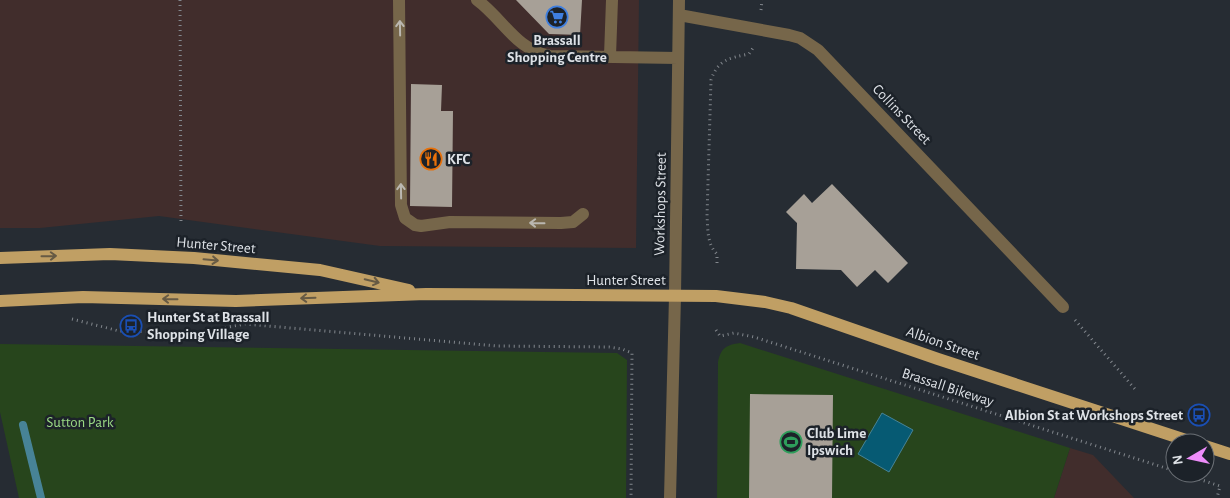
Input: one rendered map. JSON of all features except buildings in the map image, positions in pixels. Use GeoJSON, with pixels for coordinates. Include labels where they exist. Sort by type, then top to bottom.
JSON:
{"type":"FeatureCollection","features":[{"type":"Feature","properties":{"kind":"main road","name":"Hunter Street"},"geometry":{"type":"LineString","coordinates":[[0,258],[110,254],[194,258],[320,270],[426,294]]}},
{"type":"Feature","properties":{"kind":"main road","name":"Hunter Street"},"geometry":{"type":"LineString","coordinates":[[0,300],[83,297],[236,301],[426,294],[675,296]]}},
{"type":"Feature","properties":{"kind":"main road","name":"Albion Street"},"geometry":{"type":"LineString","coordinates":[[675,296],[740,298],[791,308],[938,359],[1165,433]]}},
{"type":"Feature","properties":{"kind":"main road"},"geometry":{"type":"LineString","coordinates":[[1215,449],[1230,454]]}},
{"type":"Feature","properties":{"kind":"street"},"geometry":{"type":"LineString","coordinates":[[399,0],[401,205],[405,218],[415,225],[421,226],[450,222],[560,223],[573,222],[583,214]]}},
{"type":"Feature","properties":{"kind":"street"},"geometry":{"type":"LineString","coordinates":[[477,0],[520,43],[540,54],[550,56],[678,58]]}},
{"type":"Feature","properties":{"kind":"street"},"geometry":{"type":"LineString","coordinates":[[610,56],[612,0]]}},
{"type":"Feature","properties":{"kind":"street","name":"Workshops Street"},"geometry":{"type":"LineString","coordinates":[[670,498],[679,0]]}},
{"type":"Feature","properties":{"kind":"street","name":"Collins Street"},"geometry":{"type":"LineString","coordinates":[[678,14],[789,34],[810,43],[1063,307]]}},
{"type":"Feature","properties":{"kind":"path"},"geometry":{"type":"LineString","coordinates":[[180,0],[180,224]]}},
{"type":"Feature","properties":{"kind":"path"},"geometry":{"type":"LineString","coordinates":[[760,13],[762,0]]}},
{"type":"Feature","properties":{"kind":"path"},"geometry":{"type":"LineString","coordinates":[[716,263],[717,254],[713,250],[709,237],[707,216],[711,80],[719,66],[733,57],[749,54],[753,50],[754,44]]}},
{"type":"Feature","properties":{"kind":"path"},"geometry":{"type":"LineString","coordinates":[[1063,307],[1135,389]]}},
{"type":"Feature","properties":{"kind":"path"},"geometry":{"type":"LineString","coordinates":[[68,320],[75,319],[119,331],[194,333],[245,324],[448,343],[496,346],[609,347],[622,349],[632,353],[631,498]]}},
{"type":"Feature","properties":{"kind":"path","name":"Brassall Bikeway"},"geometry":{"type":"LineString","coordinates":[[716,330],[720,336],[734,333],[754,337],[1165,468]]}},
{"type":"Feature","properties":{"kind":"path"},"geometry":{"type":"LineString","coordinates":[[1211,483],[1220,486],[1217,498]]}},
{"type":"Feature","properties":{"kind":"shaded area"},"geometry":{"type":"Polygon","coordinates":[[[0,0],[639,0],[636,248],[380,246],[159,216],[40,228],[0,228],[0,0]]]}},
{"type":"Feature","properties":{"kind":"shaded area"},"geometry":{"type":"Polygon","coordinates":[[[1070,448],[1093,455],[1134,498],[1054,498],[1070,448]]]}},
{"type":"Feature","properties":{"kind":"green space"},"geometry":{"type":"Polygon","coordinates":[[[740,343],[1070,448],[1054,498],[717,498],[718,362],[725,348],[740,343]]]}},
{"type":"Feature","properties":{"kind":"green space","name":"Sutton Park"},"geometry":{"type":"Polygon","coordinates":[[[0,344],[617,353],[627,360],[626,498],[19,498],[0,412],[0,344]]]}},
{"type":"Feature","properties":{"kind":"water"},"geometry":{"type":"Polygon","coordinates":[[[882,413],[913,430],[889,472],[858,454],[882,413]]]}},
{"type":"Feature","properties":{"kind":"waterway"},"geometry":{"type":"LineString","coordinates":[[23,425],[41,498]]}},
{"type":"Feature","properties":{"kind":"place","name":"Brassall Shopping Centre"},"geometry":{"type":"Point","coordinates":[557,17]}},
{"type":"Feature","properties":{"kind":"place","name":"KFC"},"geometry":{"type":"Point","coordinates":[431,159]}},
{"type":"Feature","properties":{"kind":"place","name":"Hunter St at Brassall Shopping Village"},"geometry":{"type":"Point","coordinates":[131,326]}},
{"type":"Feature","properties":{"kind":"place","name":"Albion St at Workshops Street"},"geometry":{"type":"Point","coordinates":[1199,415]}},
{"type":"Feature","properties":{"kind":"place","name":"Club Lime Ipswich"},"geometry":{"type":"Point","coordinates":[791,442]}}]}
